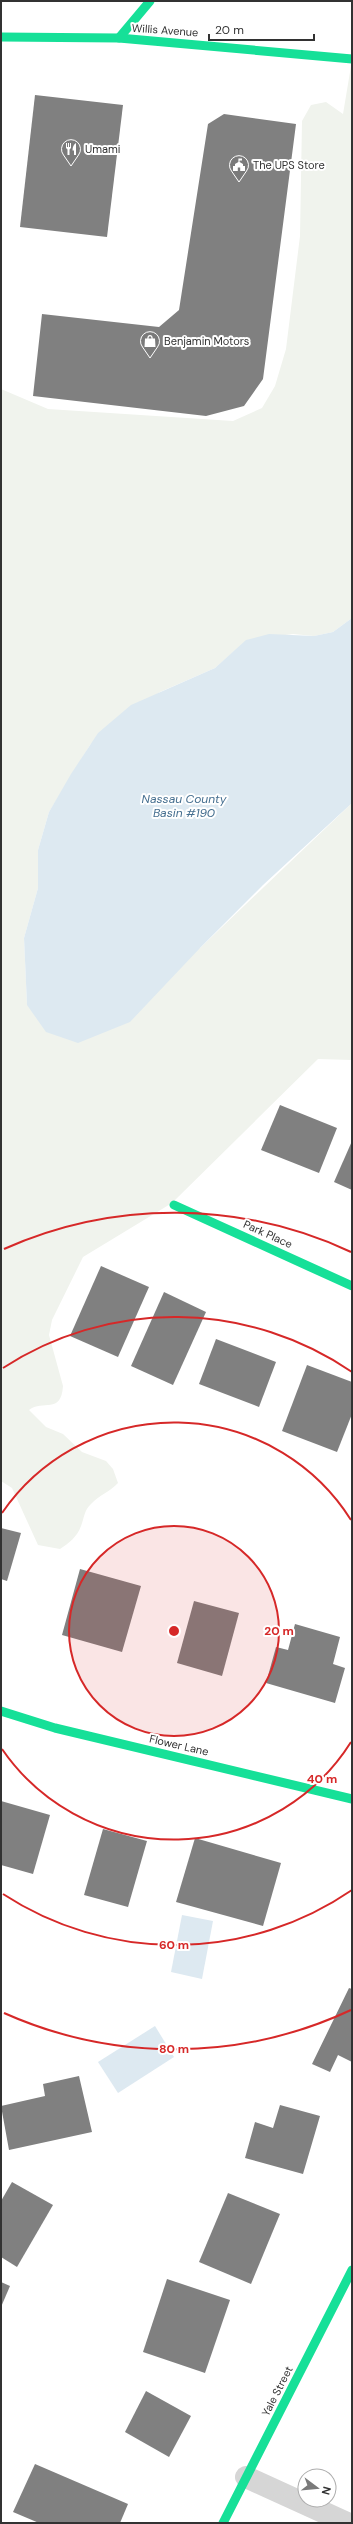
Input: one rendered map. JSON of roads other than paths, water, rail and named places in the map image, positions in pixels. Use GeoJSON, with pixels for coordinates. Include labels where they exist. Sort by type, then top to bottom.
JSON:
{"type":"FeatureCollection","features":[{"type":"Feature","properties":{"kind":"street","name":"Willis Avenue"},"geometry":{"type":"LineString","coordinates":[[119,38],[150,1]]}},
{"type":"Feature","properties":{"kind":"street","name":"Willis Avenue"},"geometry":{"type":"LineString","coordinates":[[1,37],[119,38],[352,59]]}},
{"type":"Feature","properties":{"kind":"street","name":"Park Place"},"geometry":{"type":"LineString","coordinates":[[174,1205],[352,1286]]}},
{"type":"Feature","properties":{"kind":"street","name":"Flower Lane"},"geometry":{"type":"LineString","coordinates":[[1,1711],[55,1728],[352,1799]]}},
{"type":"Feature","properties":{"kind":"street","name":"Yale Street"},"geometry":{"type":"LineString","coordinates":[[223,2523],[352,2270]]}},
{"type":"Feature","properties":{"kind":"street"},"geometry":{"type":"LineString","coordinates":[[246,2477],[347,2523]]}},
{"type":"Feature","properties":{"kind":"water","name":"Nassau County Basin #190"},"geometry":{"type":"Polygon","coordinates":[[[352,618],[352,803],[263,885],[200,948],[130,1022],[78,1043],[46,1032],[27,1005],[24,938],[38,888],[38,850],[49,812],[71,774],[98,733],[131,705],[215,668],[246,640],[269,634],[314,636],[333,632],[352,618]]]}},
{"type":"Feature","properties":{"kind":"water"},"geometry":{"type":"Polygon","coordinates":[[[182,1915],[213,1921],[202,1979],[171,1972],[182,1915]]]}},
{"type":"Feature","properties":{"kind":"water"},"geometry":{"type":"Polygon","coordinates":[[[155,2026],[174,2057],[118,2093],[98,2062],[155,2026]]]}},
{"type":"Feature","properties":{"kind":"place","name":"Umami"},"geometry":{"type":"Point","coordinates":[71,166]}},
{"type":"Feature","properties":{"kind":"place","name":"The UPS Store"},"geometry":{"type":"Point","coordinates":[239,182]}},
{"type":"Feature","properties":{"kind":"place","name":"Benjamin Motors"},"geometry":{"type":"Point","coordinates":[150,358]}}]}
